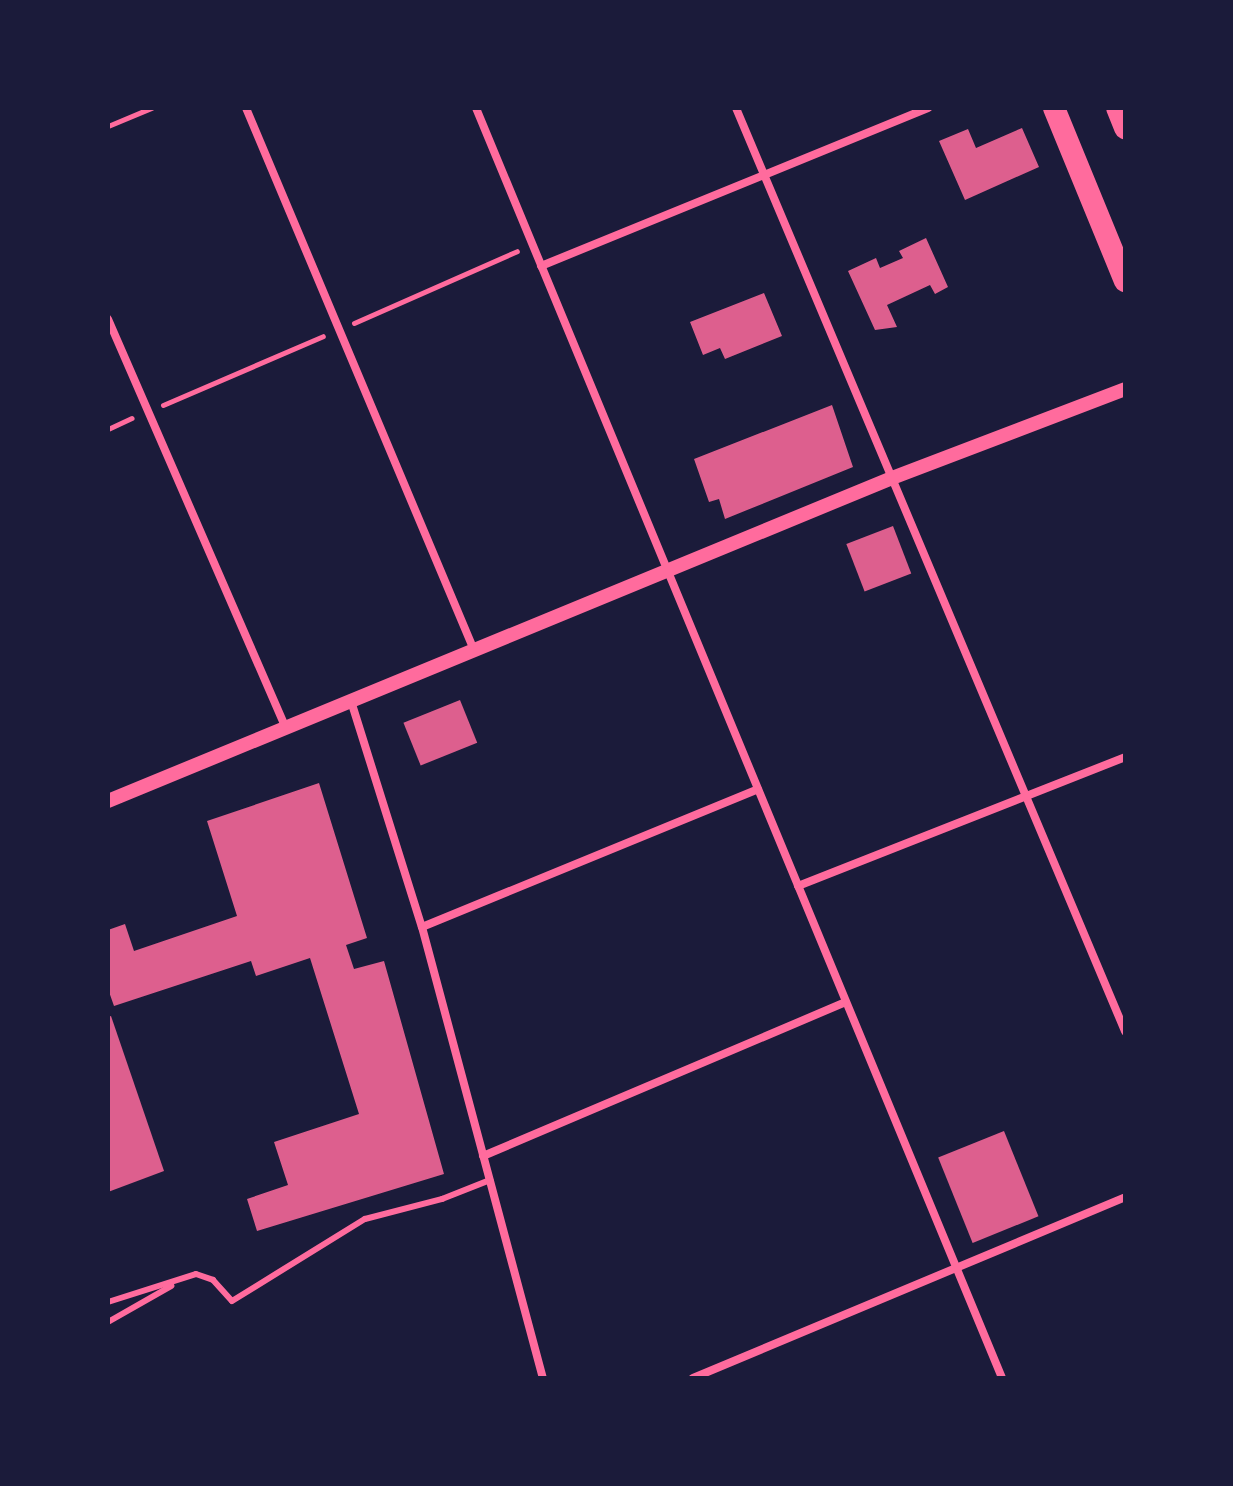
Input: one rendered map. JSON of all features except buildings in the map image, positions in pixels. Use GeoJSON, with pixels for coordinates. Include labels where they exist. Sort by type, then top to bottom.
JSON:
{"type":"FeatureCollection","features":[{"type":"Feature","properties":{"kind":"highway"},"geometry":{"type":"LineString","coordinates":[[1054,108],[1125,281]]}},
{"type":"Feature","properties":{"kind":"highway"},"geometry":{"type":"LineString","coordinates":[[1117,108],[1125,128]]}},
{"type":"Feature","properties":{"kind":"street"},"geometry":{"type":"LineString","coordinates":[[246,108],[474,650]]}},
{"type":"Feature","properties":{"kind":"street"},"geometry":{"type":"LineString","coordinates":[[476,108],[1002,1378]]}},
{"type":"Feature","properties":{"kind":"street"},"geometry":{"type":"LineString","coordinates":[[736,108],[1125,1031]]}},
{"type":"Feature","properties":{"kind":"street"},"geometry":{"type":"LineString","coordinates":[[541,266],[928,108]]}},
{"type":"Feature","properties":{"kind":"street"},"geometry":{"type":"LineString","coordinates":[[108,319],[285,727]]}},
{"type":"Feature","properties":{"kind":"street"},"geometry":{"type":"LineString","coordinates":[[108,801],[669,573],[892,478],[1125,389]]}},
{"type":"Feature","properties":{"kind":"street"},"geometry":{"type":"LineString","coordinates":[[351,701],[422,927],[543,1378]]}},
{"type":"Feature","properties":{"kind":"street"},"geometry":{"type":"LineString","coordinates":[[798,886],[1125,757]]}},
{"type":"Feature","properties":{"kind":"street"},"geometry":{"type":"LineString","coordinates":[[422,927],[758,789]]}},
{"type":"Feature","properties":{"kind":"street"},"geometry":{"type":"LineString","coordinates":[[483,1156],[846,1002]]}},
{"type":"Feature","properties":{"kind":"street"},"geometry":{"type":"LineString","coordinates":[[693,1378],[1125,1197]]}},
{"type":"Feature","properties":{"kind":"lane"},"geometry":{"type":"LineString","coordinates":[[108,1302],[183,1278],[205,1276],[232,1301],[343,1230],[490,1180]]}},
{"type":"Feature","properties":{"kind":"lane"},"geometry":{"type":"LineString","coordinates":[[108,1322],[183,1278]]}},
{"type":"Feature","properties":{"kind":"path"},"geometry":{"type":"LineString","coordinates":[[108,126],[151,108]]}}]}
